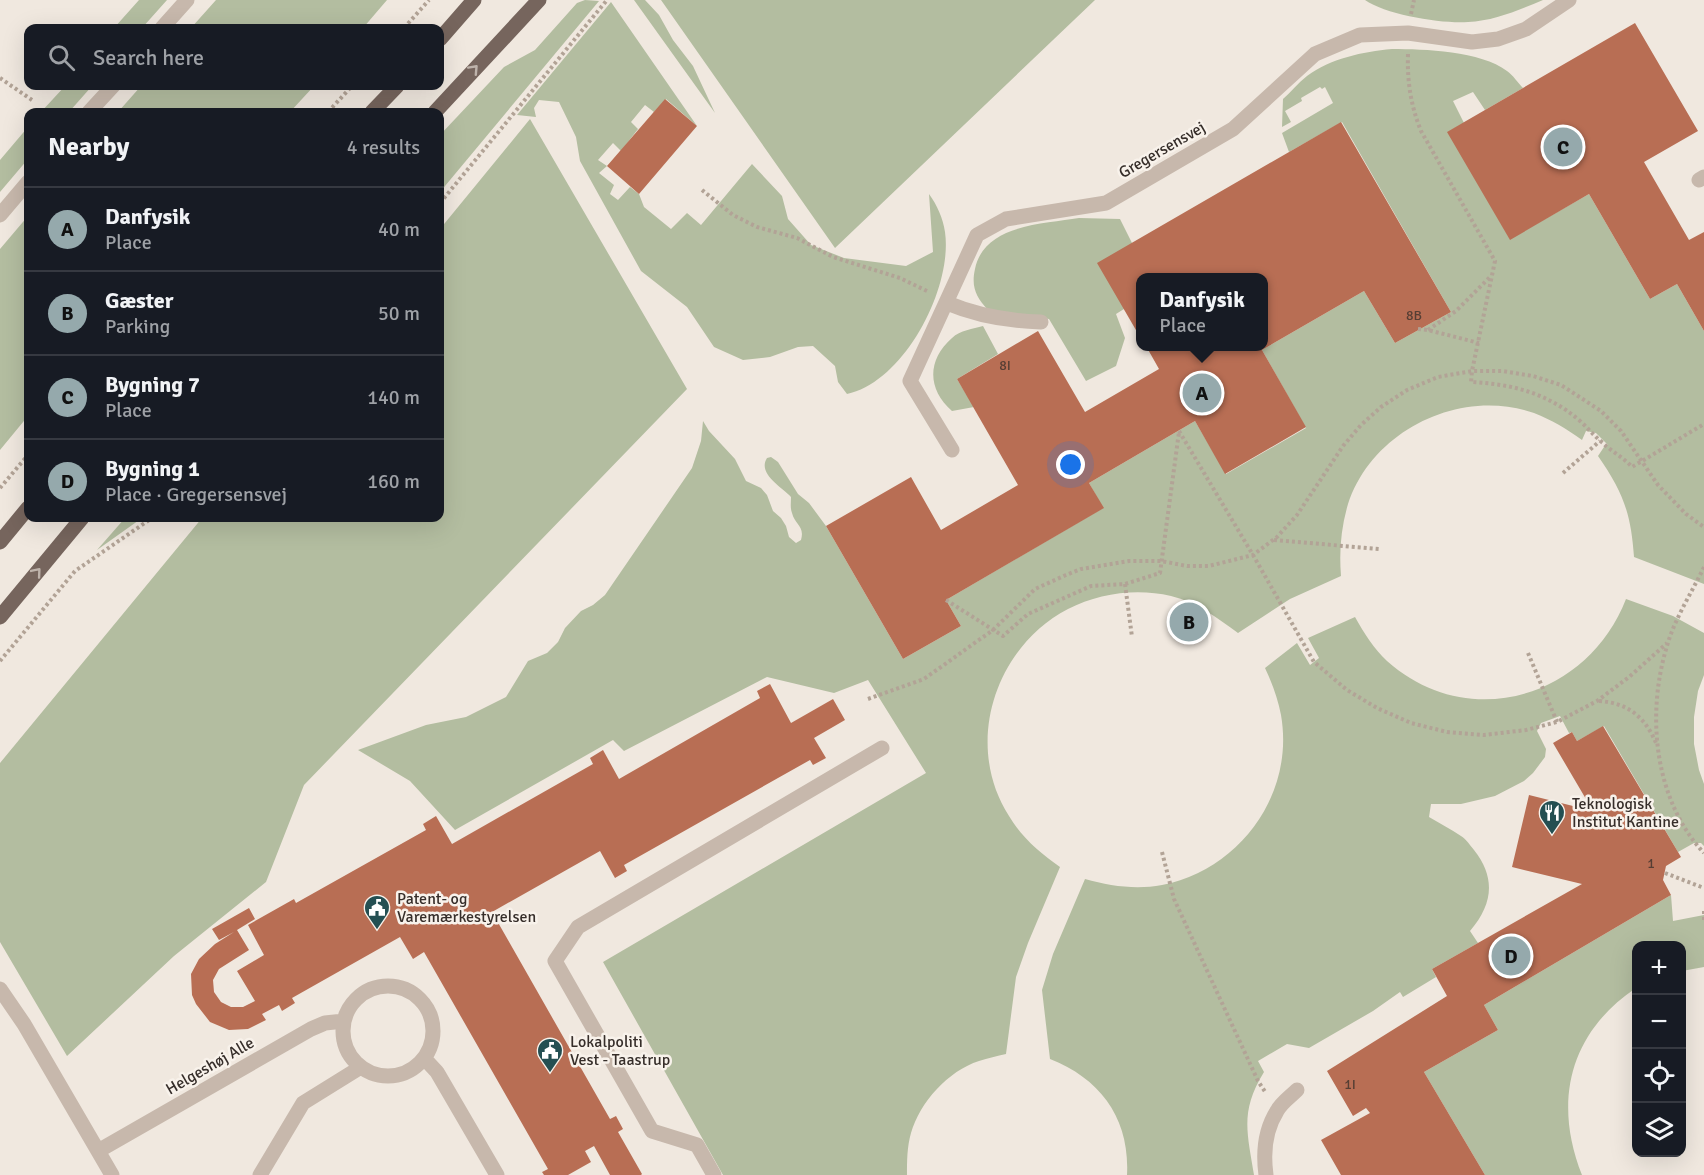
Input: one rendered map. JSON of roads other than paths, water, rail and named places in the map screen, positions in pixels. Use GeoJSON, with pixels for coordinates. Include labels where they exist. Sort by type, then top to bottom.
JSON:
{"type":"FeatureCollection","features":[{"type":"Feature","properties":{"kind":"main road"},"geometry":{"type":"LineString","coordinates":[[444,34],[474,0]]}},
{"type":"Feature","properties":{"kind":"main road"},"geometry":{"type":"LineString","coordinates":[[439,108],[539,0]]}},
{"type":"Feature","properties":{"kind":"main road"},"geometry":{"type":"LineString","coordinates":[[376,108],[393,90]]}},
{"type":"Feature","properties":{"kind":"main road"},"geometry":{"type":"LineString","coordinates":[[0,542],[24,513]]}},
{"type":"Feature","properties":{"kind":"main road"},"geometry":{"type":"LineString","coordinates":[[0,617],[79,522]]}},
{"type":"Feature","properties":{"kind":"street"},"geometry":{"type":"LineString","coordinates":[[166,24],[187,0]]}},
{"type":"Feature","properties":{"kind":"street","name":"Gregersensvej"},"geometry":{"type":"LineString","coordinates":[[952,450],[910,381],[977,235],[1006,219],[1106,203],[1233,129],[1315,54],[1360,35],[1408,33],[1472,42],[1498,39],[1526,29],[1569,0]]}},
{"type":"Feature","properties":{"kind":"street"},"geometry":{"type":"LineString","coordinates":[[93,108],[108,90]]}},
{"type":"Feature","properties":{"kind":"street"},"geometry":{"type":"LineString","coordinates":[[0,215],[24,187]]}},
{"type":"Feature","properties":{"kind":"street"},"geometry":{"type":"LineString","coordinates":[[947,303],[971,313],[1010,321],[1041,322]]}},
{"type":"Feature","properties":{"kind":"street"},"geometry":{"type":"LineString","coordinates":[[714,1175],[697,1145],[652,1131],[555,961],[578,927],[882,748]]}},
{"type":"Feature","properties":{"kind":"street"},"geometry":{"type":"LineString","coordinates":[[392,986],[409,992],[426,1008],[432,1024],[432,1042],[424,1058],[412,1069],[390,1076],[372,1073],[353,1059],[345,1044],[344,1021],[355,1000],[370,990],[392,986]]}},
{"type":"Feature","properties":{"kind":"street"},"geometry":{"type":"LineString","coordinates":[[0,989],[24,1024],[112,1175]]}},
{"type":"Feature","properties":{"kind":"street","name":"Helgeshøj Alle"},"geometry":{"type":"LineString","coordinates":[[98,1151],[311,1029],[326,1023],[344,1021]]}},
{"type":"Feature","properties":{"kind":"street"},"geometry":{"type":"LineString","coordinates":[[424,1058],[437,1072],[497,1175]]}},
{"type":"Feature","properties":{"kind":"street"},"geometry":{"type":"LineString","coordinates":[[260,1175],[303,1102],[361,1067]]}},
{"type":"Feature","properties":{"kind":"street"},"geometry":{"type":"LineString","coordinates":[[1266,1175],[1264,1158],[1268,1134],[1277,1110],[1297,1090]]}},
{"type":"Feature","properties":{"kind":"place","name":"Bygning 7"},"geometry":{"type":"Point","coordinates":[1563,147]}},
{"type":"Feature","properties":{"kind":"place","name":"Danfysik"},"geometry":{"type":"Point","coordinates":[1202,393]}},
{"type":"Feature","properties":{"kind":"place","name":"Gæster"},"geometry":{"type":"Point","coordinates":[1189,622]}},
{"type":"Feature","properties":{"kind":"place","name":"Teknologisk Institut Kantine"},"geometry":{"type":"Point","coordinates":[1552,836]}},
{"type":"Feature","properties":{"kind":"place","name":"Patent- og Varemærkestyrelsen"},"geometry":{"type":"Point","coordinates":[377,931]}},
{"type":"Feature","properties":{"kind":"place","name":"Bygning 1"},"geometry":{"type":"Point","coordinates":[1511,956]}},
{"type":"Feature","properties":{"kind":"place","name":"Lokalpoliti Vest - Taastrup"},"geometry":{"type":"Point","coordinates":[550,1074]}}]}
